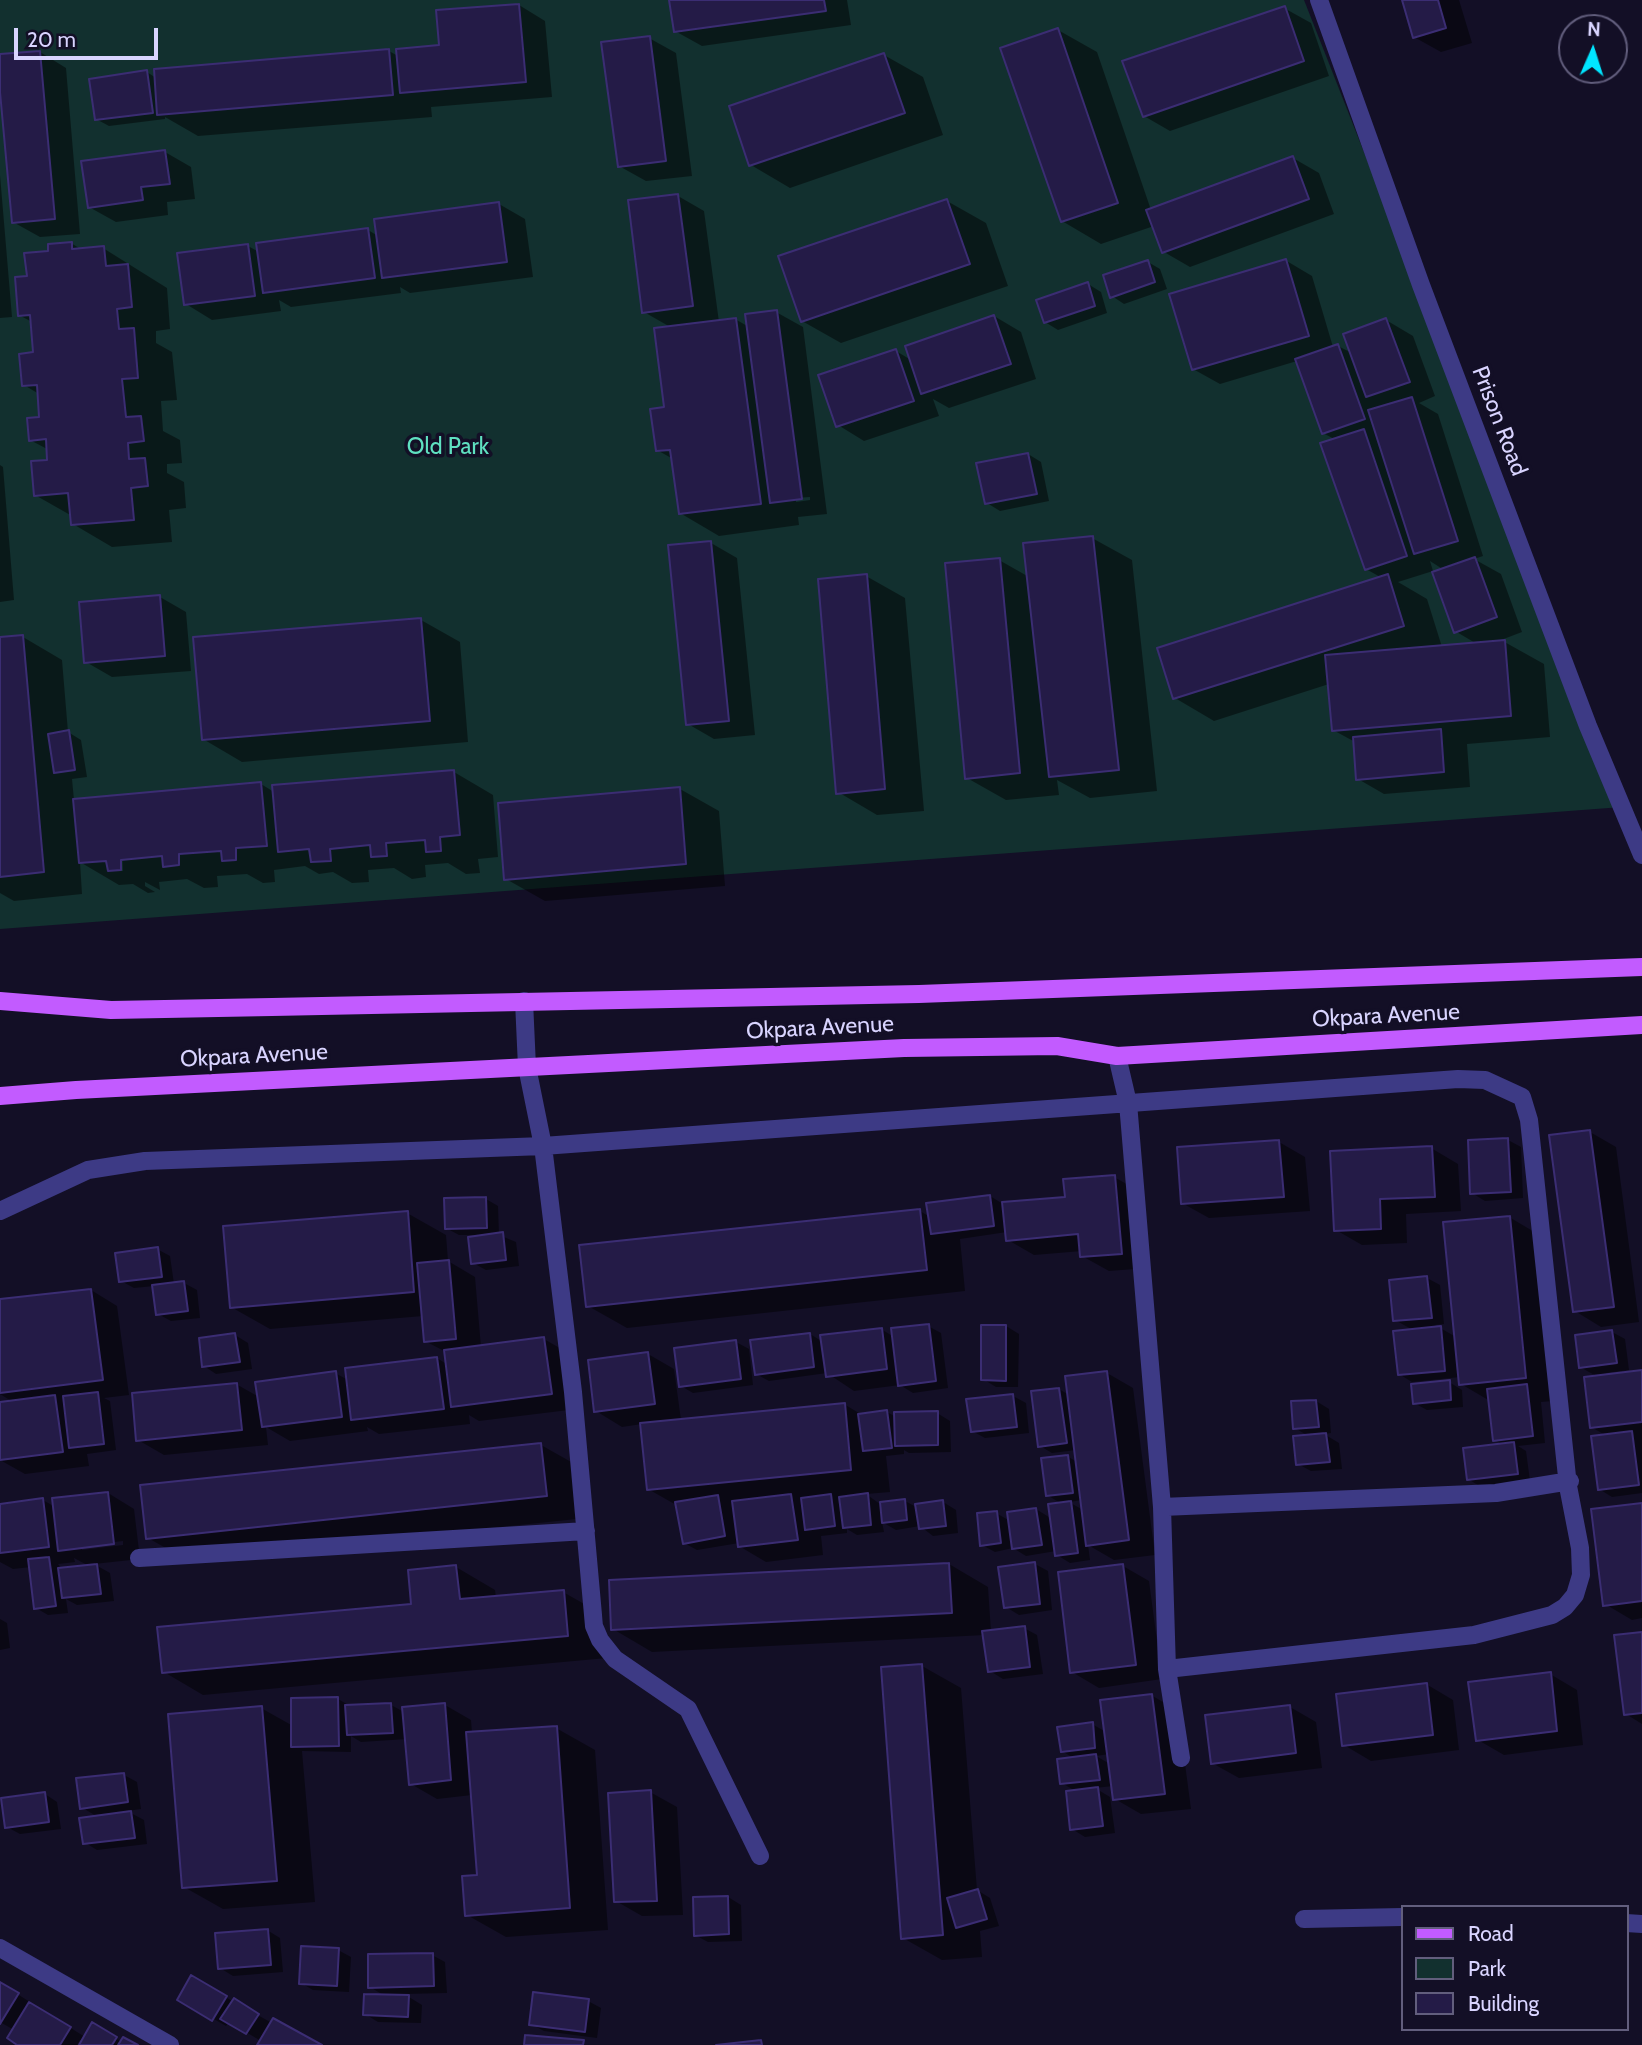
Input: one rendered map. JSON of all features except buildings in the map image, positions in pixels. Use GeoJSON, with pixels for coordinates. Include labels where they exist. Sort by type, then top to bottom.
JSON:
{"type":"FeatureCollection","features":[{"type":"Feature","properties":{"kind":"main road","name":"Okpara Avenue"},"geometry":{"type":"LineString","coordinates":[[0,1001],[111,1010],[919,994],[1642,967]]}},
{"type":"Feature","properties":{"kind":"main road","name":"Okpara Avenue"},"geometry":{"type":"LineString","coordinates":[[0,1096],[904,1048],[1057,1046],[1117,1056],[1642,1025]]}},
{"type":"Feature","properties":{"kind":"street","name":"Prison Road"},"geometry":{"type":"LineString","coordinates":[[1320,0],[1422,285],[1539,596],[1588,726],[1642,855]]}},
{"type":"Feature","properties":{"kind":"street"},"geometry":{"type":"LineString","coordinates":[[524,1001],[527,1067],[543,1146],[573,1392],[594,1626],[600,1640],[615,1659],[688,1709],[760,1856]]}},
{"type":"Feature","properties":{"kind":"street"},"geometry":{"type":"LineString","coordinates":[[1117,1056],[1128,1103],[1162,1507],[1167,1669],[1181,1758]]}},
{"type":"Feature","properties":{"kind":"street"},"geometry":{"type":"LineString","coordinates":[[0,1211],[88,1170],[145,1161],[543,1146],[1458,1079],[1485,1080],[1522,1097],[1529,1120],[1570,1481],[1568,1486],[1580,1548],[1581,1575],[1571,1602],[1552,1615],[1474,1635],[1167,1669]]}},
{"type":"Feature","properties":{"kind":"street"},"geometry":{"type":"LineString","coordinates":[[1162,1507],[1496,1493],[1570,1481]]}},
{"type":"Feature","properties":{"kind":"street"},"geometry":{"type":"LineString","coordinates":[[139,1558],[586,1531]]}},
{"type":"Feature","properties":{"kind":"street"},"geometry":{"type":"LineString","coordinates":[[1304,1919],[1400,1917]]}},
{"type":"Feature","properties":{"kind":"street"},"geometry":{"type":"LineString","coordinates":[[0,1948],[170,2045]]}},
{"type":"Feature","properties":{"kind":"green space","name":"Old Park"},"geometry":{"type":"Polygon","coordinates":[[[0,0],[1304,0],[1622,807],[0,929],[0,0]]]}}]}
